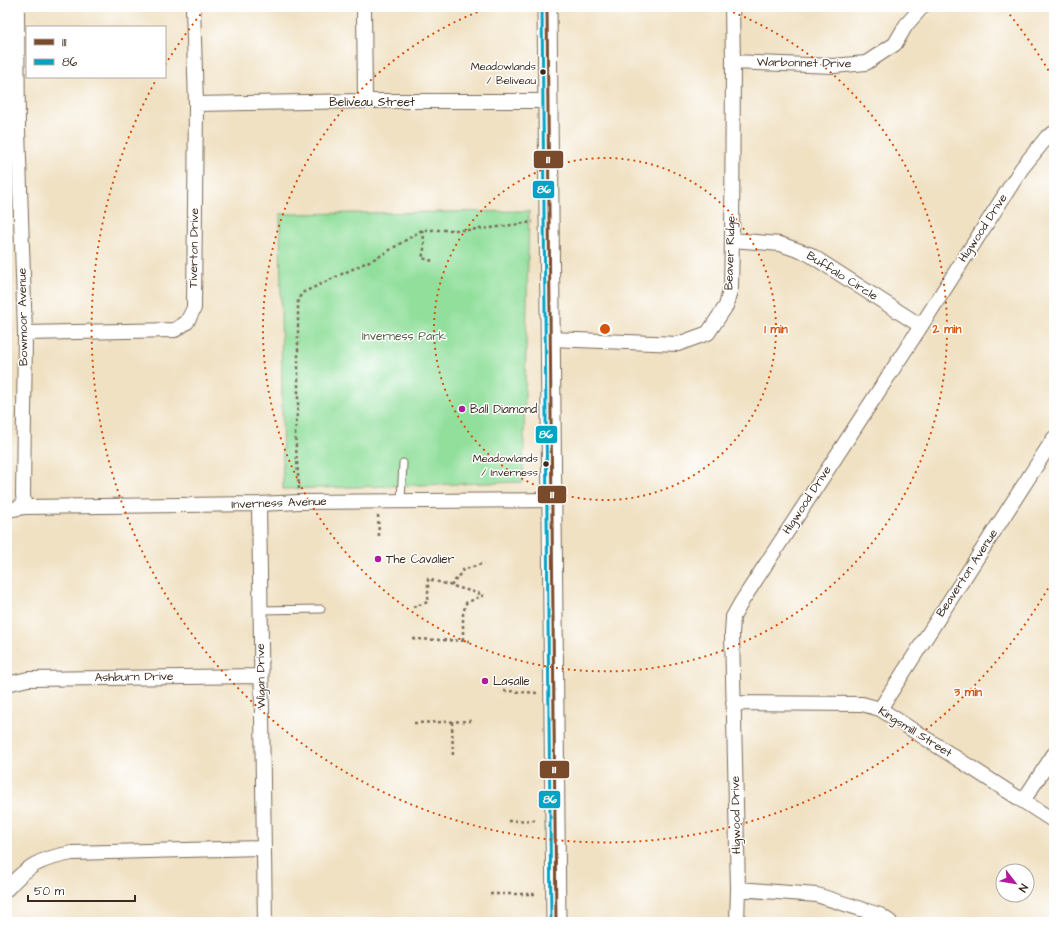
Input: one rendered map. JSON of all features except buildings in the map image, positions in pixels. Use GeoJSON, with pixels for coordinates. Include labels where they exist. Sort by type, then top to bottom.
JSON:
{"type":"FeatureCollection","features":[{"type":"Feature","properties":{"kind":"main road"},"geometry":{"type":"LineString","coordinates":[[547,7],[556,922]]}},
{"type":"Feature","properties":{"kind":"street","name":"Bowmoor Avenue"},"geometry":{"type":"LineString","coordinates":[[17,7],[18,130],[25,333],[24,507]]}},
{"type":"Feature","properties":{"kind":"street","name":"Tiverton Drive"},"geometry":{"type":"LineString","coordinates":[[25,333],[175,330],[187,322],[194,308],[196,104],[193,7]]}},
{"type":"Feature","properties":{"kind":"street"},"geometry":{"type":"LineString","coordinates":[[364,7],[365,101]]}},
{"type":"Feature","properties":{"kind":"street","name":"Beaver Ridge"},"geometry":{"type":"LineString","coordinates":[[551,339],[678,344],[708,333],[726,306],[731,287],[732,240],[732,7]]}},
{"type":"Feature","properties":{"kind":"street","name":"Warbonnet Drive"},"geometry":{"type":"LineString","coordinates":[[733,62],[834,66],[866,63],[895,44],[906,25],[922,7]]}},
{"type":"Feature","properties":{"kind":"street","name":"Beliveau Street"},"geometry":{"type":"LineString","coordinates":[[196,104],[365,101],[548,101]]}},
{"type":"Feature","properties":{"kind":"street","name":"Higwood Drive"},"geometry":{"type":"LineString","coordinates":[[737,922],[738,889],[733,703],[733,617],[1022,168],[1047,137],[1054,133]]}},
{"type":"Feature","properties":{"kind":"street","name":"Buffalo Circle"},"geometry":{"type":"LineString","coordinates":[[732,240],[780,244],[809,254],[921,326]]}},
{"type":"Feature","properties":{"kind":"street","name":"Beaverton Avenue"},"geometry":{"type":"LineString","coordinates":[[880,709],[1054,438]]}},
{"type":"Feature","properties":{"kind":"street","name":"Inverness Avenue"},"geometry":{"type":"LineString","coordinates":[[7,510],[24,507],[259,504],[378,500],[552,500]]}},
{"type":"Feature","properties":{"kind":"street","name":"Wigan Drive"},"geometry":{"type":"LineString","coordinates":[[259,504],[265,922]]}},
{"type":"Feature","properties":{"kind":"street","name":"Ashburn Drive"},"geometry":{"type":"LineString","coordinates":[[7,684],[28,679],[261,676]]}},
{"type":"Feature","properties":{"kind":"street","name":"Kingsmill Street"},"geometry":{"type":"LineString","coordinates":[[733,703],[862,704],[880,709],[1054,821]]}},
{"type":"Feature","properties":{"kind":"street"},"geometry":{"type":"LineString","coordinates":[[1023,801],[1054,754]]}},
{"type":"Feature","properties":{"kind":"street"},"geometry":{"type":"LineString","coordinates":[[7,889],[28,868],[39,861],[72,853],[263,848]]}},
{"type":"Feature","properties":{"kind":"street"},"geometry":{"type":"LineString","coordinates":[[738,889],[817,895],[880,915],[890,922]]}},
{"type":"Feature","properties":{"kind":"lane"},"geometry":{"type":"LineString","coordinates":[[401,500],[403,463]]}},
{"type":"Feature","properties":{"kind":"lane"},"geometry":{"type":"LineString","coordinates":[[260,610],[321,609]]}},
{"type":"Feature","properties":{"kind":"path"},"geometry":{"type":"LineString","coordinates":[[300,502],[295,433],[298,405],[298,300],[302,293],[380,256],[422,230],[473,230],[528,222],[549,221]]}},
{"type":"Feature","properties":{"kind":"path"},"geometry":{"type":"LineString","coordinates":[[422,230],[425,238],[425,250],[422,258],[433,261]]}},
{"type":"Feature","properties":{"kind":"path"},"geometry":{"type":"LineString","coordinates":[[378,500],[379,536]]}},
{"type":"Feature","properties":{"kind":"path"},"geometry":{"type":"LineString","coordinates":[[451,586],[463,570],[484,563]]}},
{"type":"Feature","properties":{"kind":"path"},"geometry":{"type":"LineString","coordinates":[[413,607],[428,602],[428,579],[484,595],[466,603],[463,614],[463,640]]}},
{"type":"Feature","properties":{"kind":"path"},"geometry":{"type":"LineString","coordinates":[[413,639],[470,641]]}},
{"type":"Feature","properties":{"kind":"path"},"geometry":{"type":"LineString","coordinates":[[504,691],[553,694]]}},
{"type":"Feature","properties":{"kind":"path"},"geometry":{"type":"LineString","coordinates":[[414,723],[471,721]]}},
{"type":"Feature","properties":{"kind":"path"},"geometry":{"type":"LineString","coordinates":[[452,722],[453,756]]}},
{"type":"Feature","properties":{"kind":"path"},"geometry":{"type":"LineString","coordinates":[[508,821],[537,820]]}},
{"type":"Feature","properties":{"kind":"path"},"geometry":{"type":"LineString","coordinates":[[490,894],[538,894]]}},
{"type":"Feature","properties":{"kind":"green space","name":"Inverness Park"},"geometry":{"type":"Polygon","coordinates":[[[529,211],[523,482],[283,489],[280,214],[529,211]]]}},
{"type":"Feature","properties":{"kind":"transit line","name":"86"},"geometry":{"type":"LineString","coordinates":[[542,7],[551,922]]}},
{"type":"Feature","properties":{"kind":"transit line","name":"111"},"geometry":{"type":"LineString","coordinates":[[547,7],[556,922]]}},
{"type":"Feature","properties":{"kind":"place","name":"Meadowlands / Beliveau"},"geometry":{"type":"Point","coordinates":[543,72]}},
{"type":"Feature","properties":{"kind":"place","name":"Ball Diamond"},"geometry":{"type":"Point","coordinates":[462,409]}},
{"type":"Feature","properties":{"kind":"place","name":"Meadowlands / Inverness"},"geometry":{"type":"Point","coordinates":[546,464]}},
{"type":"Feature","properties":{"kind":"place","name":"The Cavalier"},"geometry":{"type":"Point","coordinates":[378,559]}},
{"type":"Feature","properties":{"kind":"place","name":"Lasalle"},"geometry":{"type":"Point","coordinates":[485,681]}}]}
